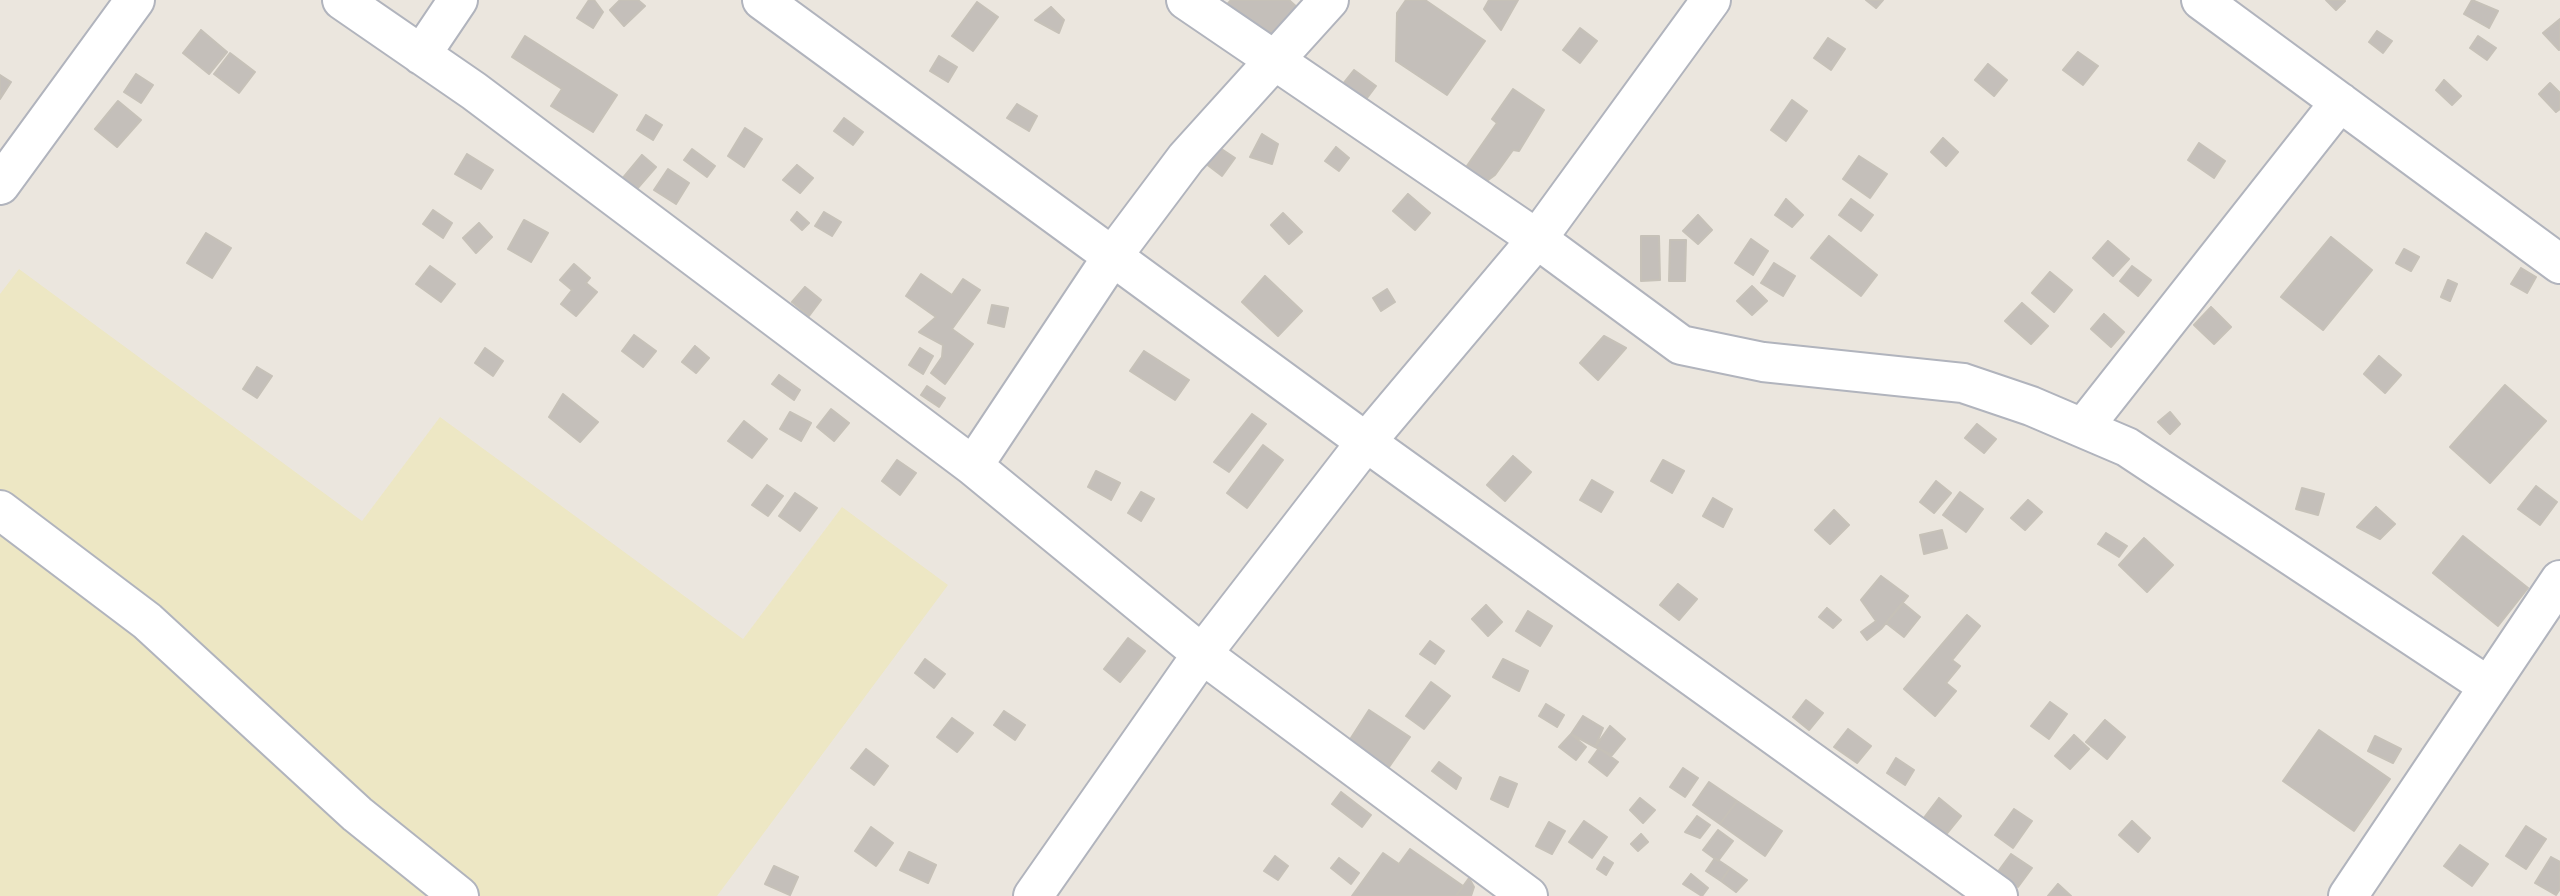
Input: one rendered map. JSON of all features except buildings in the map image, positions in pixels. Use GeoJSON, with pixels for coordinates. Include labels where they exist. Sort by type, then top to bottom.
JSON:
{"type":"FeatureCollection","features":[{"type":"Feature","properties":{"kind":"street"},"geometry":{"type":"LineString","coordinates":[[0,185],[135,0]]}},
{"type":"Feature","properties":{"kind":"street"},"geometry":{"type":"LineString","coordinates":[[342,0],[421,55],[973,466],[1202,654],[1528,896]]}},
{"type":"Feature","properties":{"kind":"street"},"geometry":{"type":"LineString","coordinates":[[421,55],[458,0]]}},
{"type":"Feature","properties":{"kind":"street"},"geometry":{"type":"LineString","coordinates":[[762,0],[1114,254],[1366,442],[1998,896]]}},
{"type":"Feature","properties":{"kind":"street"},"geometry":{"type":"LineString","coordinates":[[1186,0],[1537,239],[1681,345],[1763,362],[1963,383],[2031,406],[2127,447],[2488,686]]}},
{"type":"Feature","properties":{"kind":"street"},"geometry":{"type":"LineString","coordinates":[[973,466],[1114,254],[1186,158],[1329,0]]}},
{"type":"Feature","properties":{"kind":"street"},"geometry":{"type":"LineString","coordinates":[[1033,896],[1202,654],[1366,442],[1537,239],[1711,0]]}},
{"type":"Feature","properties":{"kind":"street"},"geometry":{"type":"LineString","coordinates":[[2201,0],[2560,264]]}},
{"type":"Feature","properties":{"kind":"street"},"geometry":{"type":"LineString","coordinates":[[2083,428],[2340,102]]}},
{"type":"Feature","properties":{"kind":"street"},"geometry":{"type":"LineString","coordinates":[[0,510],[147,621],[357,814],[459,896]]}},
{"type":"Feature","properties":{"kind":"street"},"geometry":{"type":"LineString","coordinates":[[2348,896],[2560,580]]}},
{"type":"Feature","properties":{"kind":"sand"},"geometry":{"type":"Polygon","coordinates":[[[19,269],[362,521],[440,417],[743,639],[842,507],[948,585],[717,896],[0,896],[0,294],[19,269]]]}}]}
